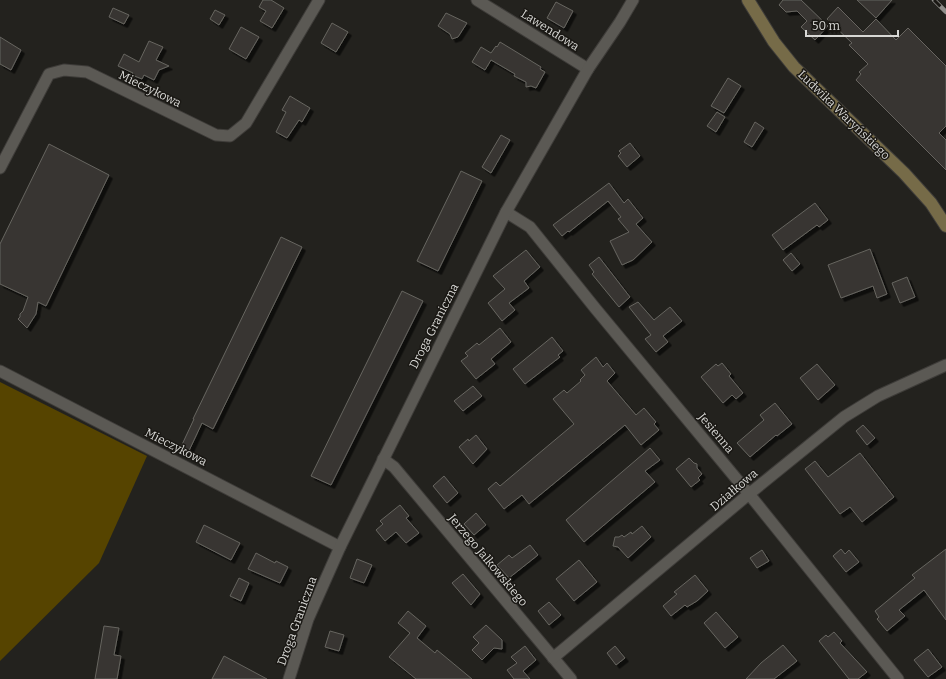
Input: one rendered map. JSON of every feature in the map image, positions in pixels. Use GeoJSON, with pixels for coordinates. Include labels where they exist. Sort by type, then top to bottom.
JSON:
{"type":"FeatureCollection","features":[{"type":"Feature","properties":{"kind":"street","name":"Mieczykowa"},"geometry":{"type":"LineString","coordinates":[[0,168],[49,74],[64,70],[87,72],[216,136],[230,136],[246,123],[319,0]]}},
{"type":"Feature","properties":{"kind":"street","name":"Lawendowa"},"geometry":{"type":"LineString","coordinates":[[477,0],[588,69]]}},
{"type":"Feature","properties":{"kind":"street","name":"Droga Graniczna"},"geometry":{"type":"LineString","coordinates":[[289,679],[308,619],[340,547],[506,212],[588,69],[620,22],[632,0]]}},
{"type":"Feature","properties":{"kind":"street","name":"Ludwika Waryńskiego"},"geometry":{"type":"LineString","coordinates":[[748,0],[774,42],[794,67],[904,173],[931,203],[946,226]]}},
{"type":"Feature","properties":{"kind":"street","name":"Jesienna"},"geometry":{"type":"LineString","coordinates":[[506,212],[530,227],[603,318],[749,494],[898,679]]}},
{"type":"Feature","properties":{"kind":"street","name":"Działkowa"},"geometry":{"type":"LineString","coordinates":[[553,658],[749,494],[844,417],[878,396],[946,365]]}},
{"type":"Feature","properties":{"kind":"street","name":"Mieczykowa"},"geometry":{"type":"LineString","coordinates":[[0,371],[340,547]]}},
{"type":"Feature","properties":{"kind":"street","name":"Jerzego Jalkowskiego"},"geometry":{"type":"LineString","coordinates":[[383,459],[394,467],[571,679]]}},
{"type":"Feature","properties":{"kind":"shaded area"},"geometry":{"type":"Polygon","coordinates":[[[0,382],[147,456],[99,563],[0,661],[0,382]]]}},
{"type":"Feature","properties":{"kind":"building"},"geometry":{"type":"Polygon","coordinates":[[[263,0],[271,0],[284,8],[272,28],[260,21],[266,11],[259,7],[263,0]]]}},
{"type":"Feature","properties":{"kind":"building"},"geometry":{"type":"Polygon","coordinates":[[[783,0],[801,0],[828,26],[815,40],[801,27],[807,21],[797,11],[786,12],[779,5],[783,0]]]}},
{"type":"Feature","properties":{"kind":"building"},"geometry":{"type":"Polygon","coordinates":[[[857,0],[892,0],[876,18],[857,0]]]}},
{"type":"Feature","properties":{"kind":"building"},"geometry":{"type":"Polygon","coordinates":[[[556,2],[573,11],[564,28],[547,18],[556,2]]]}},
{"type":"Feature","properties":{"kind":"building"},"geometry":{"type":"Polygon","coordinates":[[[838,7],[863,32],[876,19],[896,40],[908,28],[946,66],[946,126],[939,133],[946,140],[946,170],[856,80],[861,74],[859,72],[868,64],[849,45],[852,43],[827,19],[838,7]]]}},
{"type":"Feature","properties":{"kind":"building"},"geometry":{"type":"Polygon","coordinates":[[[113,8],[129,15],[124,24],[109,17],[113,8]]]}},
{"type":"Feature","properties":{"kind":"building"},"geometry":{"type":"Polygon","coordinates":[[[215,10],[225,15],[219,25],[210,19],[215,10]]]}},
{"type":"Feature","properties":{"kind":"building"},"geometry":{"type":"Polygon","coordinates":[[[446,13],[467,23],[458,37],[452,39],[450,34],[438,26],[446,13]]]}},
{"type":"Feature","properties":{"kind":"building"},"geometry":{"type":"Polygon","coordinates":[[[332,23],[348,32],[336,52],[321,43],[332,23]]]}},
{"type":"Feature","properties":{"kind":"building"},"geometry":{"type":"Polygon","coordinates":[[[241,27],[259,37],[246,59],[229,49],[241,27]]]}},
{"type":"Feature","properties":{"kind":"building"},"geometry":{"type":"Polygon","coordinates":[[[0,37],[21,50],[11,70],[0,64],[0,37]]]}},
{"type":"Feature","properties":{"kind":"building"},"geometry":{"type":"Polygon","coordinates":[[[149,41],[163,47],[156,60],[169,66],[159,70],[154,80],[144,75],[142,79],[132,75],[133,73],[118,66],[124,54],[139,62],[149,41]]]}},
{"type":"Feature","properties":{"kind":"building"},"geometry":{"type":"Polygon","coordinates":[[[500,42],[541,67],[540,69],[545,72],[536,88],[531,86],[526,87],[526,82],[514,76],[515,74],[491,60],[485,70],[472,62],[481,47],[491,53],[500,42]]]}},
{"type":"Feature","properties":{"kind":"building"},"geometry":{"type":"Polygon","coordinates":[[[728,78],[741,86],[724,113],[711,106],[728,78]]]}},
{"type":"Feature","properties":{"kind":"building"},"geometry":{"type":"Polygon","coordinates":[[[290,96],[310,108],[302,122],[299,120],[287,138],[276,132],[286,112],[282,110],[290,96]]]}},
{"type":"Feature","properties":{"kind":"building"},"geometry":{"type":"Polygon","coordinates":[[[717,112],[725,117],[716,132],[707,126],[717,112]]]}},
{"type":"Feature","properties":{"kind":"building"},"geometry":{"type":"Polygon","coordinates":[[[755,122],[764,128],[752,147],[744,142],[755,122]]]}},
{"type":"Feature","properties":{"kind":"building"},"geometry":{"type":"Polygon","coordinates":[[[501,135],[510,140],[491,173],[482,167],[501,135]]]}},
{"type":"Feature","properties":{"kind":"building"},"geometry":{"type":"Polygon","coordinates":[[[630,143],[640,156],[627,167],[618,156],[621,153],[619,151],[630,143]]]}},
{"type":"Feature","properties":{"kind":"building"},"geometry":{"type":"Polygon","coordinates":[[[49,144],[109,175],[46,306],[38,302],[36,314],[27,328],[18,319],[23,311],[28,297],[0,284],[0,244],[49,144]]]}},
{"type":"Feature","properties":{"kind":"building"},"geometry":{"type":"Polygon","coordinates":[[[461,171],[482,181],[438,271],[417,261],[461,171]]]}},
{"type":"Feature","properties":{"kind":"building"},"geometry":{"type":"Polygon","coordinates":[[[609,183],[624,203],[628,199],[643,218],[636,224],[652,242],[633,260],[622,265],[610,241],[629,232],[618,219],[621,217],[608,201],[562,236],[553,225],[609,183]]]}},
{"type":"Feature","properties":{"kind":"building"},"geometry":{"type":"Polygon","coordinates":[[[815,203],[828,220],[819,227],[817,225],[783,250],[772,235],[815,203]]]}},
{"type":"Feature","properties":{"kind":"building"},"geometry":{"type":"Polygon","coordinates":[[[281,237],[302,247],[213,429],[202,423],[187,455],[179,451],[281,237]]]}},
{"type":"Feature","properties":{"kind":"building"},"geometry":{"type":"Polygon","coordinates":[[[870,249],[887,294],[877,298],[873,286],[841,298],[828,265],[870,249]]]}},
{"type":"Feature","properties":{"kind":"building"},"geometry":{"type":"Polygon","coordinates":[[[526,250],[540,267],[524,281],[529,288],[509,303],[515,310],[502,321],[488,303],[505,289],[493,276],[526,250]]]}},
{"type":"Feature","properties":{"kind":"building"},"geometry":{"type":"Polygon","coordinates":[[[791,253],[800,264],[792,271],[783,260],[791,253]]]}},
{"type":"Feature","properties":{"kind":"building"},"geometry":{"type":"Polygon","coordinates":[[[599,257],[630,297],[619,307],[592,274],[594,272],[589,265],[599,257]]]}},
{"type":"Feature","properties":{"kind":"building"},"geometry":{"type":"Polygon","coordinates":[[[907,277],[915,297],[900,303],[892,283],[907,277]]]}},
{"type":"Feature","properties":{"kind":"building"},"geometry":{"type":"Polygon","coordinates":[[[402,291],[423,301],[331,485],[311,476],[402,291]]]}},
{"type":"Feature","properties":{"kind":"building"},"geometry":{"type":"Polygon","coordinates":[[[638,302],[654,320],[670,307],[682,321],[663,336],[668,342],[656,352],[645,339],[651,335],[629,307],[638,302]]]}},
{"type":"Feature","properties":{"kind":"building"},"geometry":{"type":"Polygon","coordinates":[[[500,328],[511,342],[491,359],[495,364],[476,379],[461,361],[468,356],[465,353],[477,343],[479,345],[500,328]]]}},
{"type":"Feature","properties":{"kind":"building"},"geometry":{"type":"Polygon","coordinates":[[[552,337],[563,351],[558,355],[560,357],[525,384],[513,369],[552,337]]]}},
{"type":"Feature","properties":{"kind":"building"},"geometry":{"type":"Polygon","coordinates":[[[596,357],[603,367],[607,363],[615,373],[607,381],[636,415],[644,408],[656,422],[654,424],[659,430],[641,445],[625,425],[529,504],[522,495],[504,509],[488,489],[496,482],[500,486],[574,424],[553,399],[564,390],[567,393],[581,381],[580,380],[585,375],[581,370],[596,357]]]}},
{"type":"Feature","properties":{"kind":"building"},"geometry":{"type":"Polygon","coordinates":[[[722,363],[731,374],[729,376],[743,393],[736,399],[732,395],[723,403],[701,377],[716,364],[718,366],[722,363]]]}},
{"type":"Feature","properties":{"kind":"building"},"geometry":{"type":"Polygon","coordinates":[[[817,364],[835,385],[818,400],[800,378],[817,364]]]}},
{"type":"Feature","properties":{"kind":"building"},"geometry":{"type":"Polygon","coordinates":[[[473,386],[482,396],[463,411],[454,401],[473,386]]]}},
{"type":"Feature","properties":{"kind":"building"},"geometry":{"type":"Polygon","coordinates":[[[775,403],[792,424],[777,436],[776,435],[750,457],[737,443],[764,420],[760,415],[775,403]]]}},
{"type":"Feature","properties":{"kind":"building"},"geometry":{"type":"Polygon","coordinates":[[[863,425],[875,438],[867,445],[856,431],[863,425]]]}},
{"type":"Feature","properties":{"kind":"building"},"geometry":{"type":"Polygon","coordinates":[[[476,435],[487,449],[473,464],[459,447],[468,439],[469,441],[476,435]]]}},
{"type":"Feature","properties":{"kind":"building"},"geometry":{"type":"Polygon","coordinates":[[[650,448],[660,460],[645,471],[655,482],[584,542],[566,520],[650,448]]]}},
{"type":"Feature","properties":{"kind":"building"},"geometry":{"type":"Polygon","coordinates":[[[860,453],[894,497],[862,522],[850,507],[840,514],[805,469],[815,461],[828,477],[860,453]]]}},
{"type":"Feature","properties":{"kind":"building"},"geometry":{"type":"Polygon","coordinates":[[[689,458],[697,464],[697,468],[702,474],[698,478],[700,480],[691,487],[676,469],[689,458]]]}},
{"type":"Feature","properties":{"kind":"building"},"geometry":{"type":"Polygon","coordinates":[[[444,476],[458,493],[447,503],[433,486],[444,476]]]}},
{"type":"Feature","properties":{"kind":"building"},"geometry":{"type":"Polygon","coordinates":[[[400,505],[409,516],[406,518],[419,533],[406,543],[396,532],[385,541],[376,530],[383,524],[380,521],[400,505]]]}},
{"type":"Feature","properties":{"kind":"building"},"geometry":{"type":"Polygon","coordinates":[[[476,513],[486,525],[474,535],[464,524],[476,513]]]}},
{"type":"Feature","properties":{"kind":"building"},"geometry":{"type":"Polygon","coordinates":[[[204,525],[240,543],[231,560],[196,542],[204,525]]]}},
{"type":"Feature","properties":{"kind":"building"},"geometry":{"type":"Polygon","coordinates":[[[642,526],[651,537],[628,558],[618,547],[613,546],[615,537],[622,535],[624,537],[631,532],[632,534],[642,526]]]}},
{"type":"Feature","properties":{"kind":"building"},"geometry":{"type":"Polygon","coordinates":[[[530,545],[538,555],[509,578],[497,565],[509,555],[512,558],[530,545]]]}},
{"type":"Feature","properties":{"kind":"building"},"geometry":{"type":"Polygon","coordinates":[[[841,549],[845,554],[849,550],[859,562],[846,572],[833,556],[841,549]]]}},
{"type":"Feature","properties":{"kind":"building"},"geometry":{"type":"Polygon","coordinates":[[[946,549],[946,620],[924,590],[899,610],[905,616],[887,631],[877,619],[879,617],[875,611],[915,578],[912,575],[946,549]]]}},
{"type":"Feature","properties":{"kind":"building"},"geometry":{"type":"Polygon","coordinates":[[[762,550],[769,561],[757,568],[750,558],[762,550]]]}},
{"type":"Feature","properties":{"kind":"building"},"geometry":{"type":"Polygon","coordinates":[[[256,553],[275,563],[276,561],[288,567],[280,583],[248,569],[256,553]]]}},
{"type":"Feature","properties":{"kind":"building"},"geometry":{"type":"Polygon","coordinates":[[[357,559],[372,565],[364,583],[350,578],[357,559]]]}},
{"type":"Feature","properties":{"kind":"building"},"geometry":{"type":"Polygon","coordinates":[[[579,560],[597,582],[574,601],[556,579],[579,560]]]}},
{"type":"Feature","properties":{"kind":"building"},"geometry":{"type":"Polygon","coordinates":[[[463,574],[480,594],[471,605],[452,583],[463,574]]]}},
{"type":"Feature","properties":{"kind":"building"},"geometry":{"type":"Polygon","coordinates":[[[695,575],[708,591],[697,601],[687,607],[685,605],[671,616],[663,606],[677,594],[674,592],[695,575]]]}},
{"type":"Feature","properties":{"kind":"building"},"geometry":{"type":"Polygon","coordinates":[[[239,578],[249,583],[241,601],[230,596],[239,578]]]}},
{"type":"Feature","properties":{"kind":"building"},"geometry":{"type":"Polygon","coordinates":[[[549,602],[561,615],[549,625],[538,611],[549,602]]]}},
{"type":"Feature","properties":{"kind":"building"},"geometry":{"type":"Polygon","coordinates":[[[408,611],[426,626],[417,638],[435,653],[437,650],[472,679],[416,679],[389,657],[410,633],[398,623],[408,611]]]}},
{"type":"Feature","properties":{"kind":"building"},"geometry":{"type":"Polygon","coordinates":[[[716,612],[738,637],[725,648],[704,623],[716,612]]]}},
{"type":"Feature","properties":{"kind":"building"},"geometry":{"type":"Polygon","coordinates":[[[486,625],[502,640],[502,649],[494,648],[482,660],[472,650],[479,643],[473,637],[486,625]]]}},
{"type":"Feature","properties":{"kind":"building"},"geometry":{"type":"Polygon","coordinates":[[[104,626],[119,628],[114,655],[121,656],[117,679],[95,679],[104,626]]]}},
{"type":"Feature","properties":{"kind":"building"},"geometry":{"type":"Polygon","coordinates":[[[330,631],[344,635],[339,651],[325,647],[330,631]]]}},
{"type":"Feature","properties":{"kind":"building"},"geometry":{"type":"Polygon","coordinates":[[[834,632],[842,641],[840,643],[867,672],[858,679],[849,679],[819,641],[826,635],[828,637],[834,632]]]}},
{"type":"Feature","properties":{"kind":"building"},"geometry":{"type":"Polygon","coordinates":[[[783,645],[797,661],[774,679],[746,679],[761,663],[783,645]]]}},
{"type":"Feature","properties":{"kind":"building"},"geometry":{"type":"Polygon","coordinates":[[[525,646],[536,660],[523,671],[530,679],[514,679],[507,670],[517,663],[511,657],[525,646]]]}},
{"type":"Feature","properties":{"kind":"building"},"geometry":{"type":"Polygon","coordinates":[[[615,646],[625,658],[616,665],[607,653],[615,646]]]}},
{"type":"Feature","properties":{"kind":"building"},"geometry":{"type":"Polygon","coordinates":[[[928,649],[942,667],[928,677],[914,660],[928,649]]]}},
{"type":"Feature","properties":{"kind":"building"},"geometry":{"type":"Polygon","coordinates":[[[224,656],[267,679],[212,679],[224,656]]]}},
{"type":"Feature","properties":{"kind":"railway"},"geometry":{"type":"LineString","coordinates":[[934,0],[946,12]]}}]}
